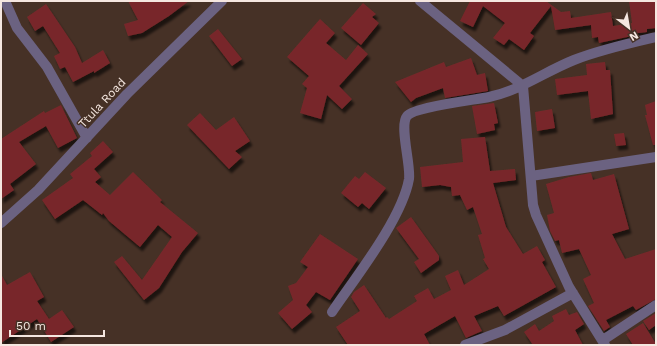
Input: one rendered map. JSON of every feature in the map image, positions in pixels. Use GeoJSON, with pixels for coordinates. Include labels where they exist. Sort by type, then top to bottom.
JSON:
{"type":"FeatureCollection","features":[{"type":"Feature","properties":{"kind":"street"},"geometry":{"type":"LineString","coordinates":[[5,1],[17,28],[46,67],[87,138]]}},
{"type":"Feature","properties":{"kind":"street","name":"Ttula Road"},"geometry":{"type":"LineString","coordinates":[[1,223],[38,190],[127,94],[222,1]]}},
{"type":"Feature","properties":{"kind":"street"},"geometry":{"type":"LineString","coordinates":[[420,1],[523,86],[533,205],[536,215],[573,293],[604,342],[656,305]]}},
{"type":"Feature","properties":{"kind":"street"},"geometry":{"type":"LineString","coordinates":[[332,312],[391,224],[404,194],[409,178],[404,123],[406,117],[416,110],[491,97],[523,86],[576,59],[656,37]]}},
{"type":"Feature","properties":{"kind":"street"},"geometry":{"type":"LineString","coordinates":[[531,176],[656,157]]}},
{"type":"Feature","properties":{"kind":"street"},"geometry":{"type":"LineString","coordinates":[[465,345],[505,330],[573,293]]}},
{"type":"Feature","properties":{"kind":"building"},"geometry":{"type":"Polygon","coordinates":[[[128,1],[189,1],[142,33],[128,36],[124,24],[138,20],[128,1]]]}},
{"type":"Feature","properties":{"kind":"building"},"geometry":{"type":"Polygon","coordinates":[[[470,1],[546,1],[561,12],[570,11],[571,18],[611,12],[613,26],[632,23],[629,1],[656,1],[656,28],[647,29],[647,32],[631,34],[632,36],[599,43],[598,37],[592,38],[591,25],[555,30],[551,6],[530,33],[534,36],[524,50],[509,39],[504,45],[493,38],[505,23],[483,6],[473,27],[460,21],[470,1]]]}},
{"type":"Feature","properties":{"kind":"building"},"geometry":{"type":"Polygon","coordinates":[[[363,3],[376,14],[372,17],[379,23],[361,45],[341,28],[363,3]]]}},
{"type":"Feature","properties":{"kind":"building"},"geometry":{"type":"Polygon","coordinates":[[[46,4],[75,47],[82,63],[103,50],[110,63],[94,73],[94,71],[73,82],[65,67],[60,69],[54,56],[60,53],[43,26],[35,31],[27,17],[46,4]]]}},
{"type":"Feature","properties":{"kind":"building"},"geometry":{"type":"Polygon","coordinates":[[[320,19],[335,33],[326,43],[346,60],[358,45],[368,54],[339,86],[352,99],[342,109],[327,95],[321,119],[300,113],[307,88],[302,84],[309,76],[287,57],[320,19]]]}},
{"type":"Feature","properties":{"kind":"building"},"geometry":{"type":"Polygon","coordinates":[[[218,29],[242,59],[232,66],[209,36],[218,29]]]}},
{"type":"Feature","properties":{"kind":"building"},"geometry":{"type":"Polygon","coordinates":[[[471,58],[477,75],[485,73],[488,91],[445,98],[443,88],[416,98],[411,102],[395,82],[444,62],[446,67],[471,58]]]}},
{"type":"Feature","properties":{"kind":"building"},"geometry":{"type":"Polygon","coordinates":[[[605,62],[606,70],[610,70],[613,114],[591,119],[588,91],[557,95],[555,79],[587,75],[586,64],[605,62]]]}},
{"type":"Feature","properties":{"kind":"building"},"geometry":{"type":"Polygon","coordinates":[[[656,101],[656,145],[653,145],[645,115],[647,115],[645,105],[656,101]]]}},
{"type":"Feature","properties":{"kind":"building"},"geometry":{"type":"Polygon","coordinates":[[[494,103],[498,123],[494,124],[495,130],[477,134],[472,106],[494,103]]]}},
{"type":"Feature","properties":{"kind":"building"},"geometry":{"type":"Polygon","coordinates":[[[61,105],[77,138],[58,148],[46,126],[19,142],[36,164],[10,184],[14,190],[1,199],[1,139],[44,111],[45,113],[61,105]]]}},
{"type":"Feature","properties":{"kind":"building"},"geometry":{"type":"Polygon","coordinates":[[[552,109],[555,128],[537,131],[535,112],[552,109]]]}},
{"type":"Feature","properties":{"kind":"building"},"geometry":{"type":"Polygon","coordinates":[[[200,113],[216,130],[234,117],[250,141],[235,151],[242,157],[229,169],[187,125],[200,113]]]}},
{"type":"Feature","properties":{"kind":"building"},"geometry":{"type":"Polygon","coordinates":[[[624,133],[626,145],[616,146],[614,134],[624,133]]]}},
{"type":"Feature","properties":{"kind":"building"},"geometry":{"type":"Polygon","coordinates":[[[485,137],[490,171],[515,169],[516,180],[493,183],[506,227],[523,254],[537,246],[545,260],[542,262],[556,287],[504,316],[498,306],[474,316],[482,331],[466,338],[455,316],[424,334],[430,345],[348,345],[336,327],[360,311],[351,297],[354,292],[364,285],[386,318],[387,317],[389,319],[417,301],[414,296],[428,288],[434,299],[451,290],[445,276],[458,270],[464,285],[489,269],[483,259],[485,258],[478,235],[482,234],[473,207],[467,210],[460,195],[452,196],[451,187],[440,185],[422,187],[420,167],[463,162],[461,139],[485,137]]]}},
{"type":"Feature","properties":{"kind":"building"},"geometry":{"type":"Polygon","coordinates":[[[103,141],[113,152],[94,169],[101,177],[95,182],[110,195],[133,172],[162,200],[160,202],[198,233],[182,252],[159,288],[144,300],[114,262],[122,256],[142,280],[172,237],[158,225],[140,247],[109,221],[103,213],[102,215],[83,200],[55,219],[42,200],[73,178],[70,174],[92,156],[90,153],[103,141]]]}},
{"type":"Feature","properties":{"kind":"building"},"geometry":{"type":"Polygon","coordinates":[[[365,172],[386,188],[369,209],[362,203],[358,207],[341,193],[355,176],[359,179],[365,172]]]}},
{"type":"Feature","properties":{"kind":"building"},"geometry":{"type":"Polygon","coordinates":[[[591,173],[593,180],[614,174],[629,229],[612,234],[625,259],[656,249],[656,299],[636,310],[633,306],[606,320],[610,327],[604,331],[588,306],[594,303],[583,279],[591,275],[579,249],[562,253],[559,240],[555,241],[550,231],[547,215],[554,213],[546,184],[569,177],[591,173]]]}},
{"type":"Feature","properties":{"kind":"building"},"geometry":{"type":"Polygon","coordinates":[[[411,217],[439,256],[439,260],[421,273],[414,262],[419,259],[396,228],[411,217]]]}},
{"type":"Feature","properties":{"kind":"building"},"geometry":{"type":"Polygon","coordinates":[[[320,234],[358,259],[330,300],[316,292],[306,305],[312,312],[292,329],[278,313],[293,300],[288,286],[296,283],[308,267],[300,262],[320,234]]]}},
{"type":"Feature","properties":{"kind":"building"},"geometry":{"type":"Polygon","coordinates":[[[30,272],[44,297],[37,301],[49,319],[62,310],[74,327],[51,342],[37,319],[1,343],[1,274],[7,285],[30,272]]]}},
{"type":"Feature","properties":{"kind":"building"},"geometry":{"type":"Polygon","coordinates":[[[566,309],[569,315],[577,312],[584,324],[575,330],[583,345],[533,345],[524,332],[535,324],[539,331],[554,321],[552,316],[566,309]]]}},
{"type":"Feature","properties":{"kind":"building"},"geometry":{"type":"Polygon","coordinates":[[[656,313],[656,325],[649,330],[643,321],[656,313]]]}},
{"type":"Feature","properties":{"kind":"building"},"geometry":{"type":"Polygon","coordinates":[[[643,323],[656,345],[633,345],[626,334],[643,323]]]}}]}
